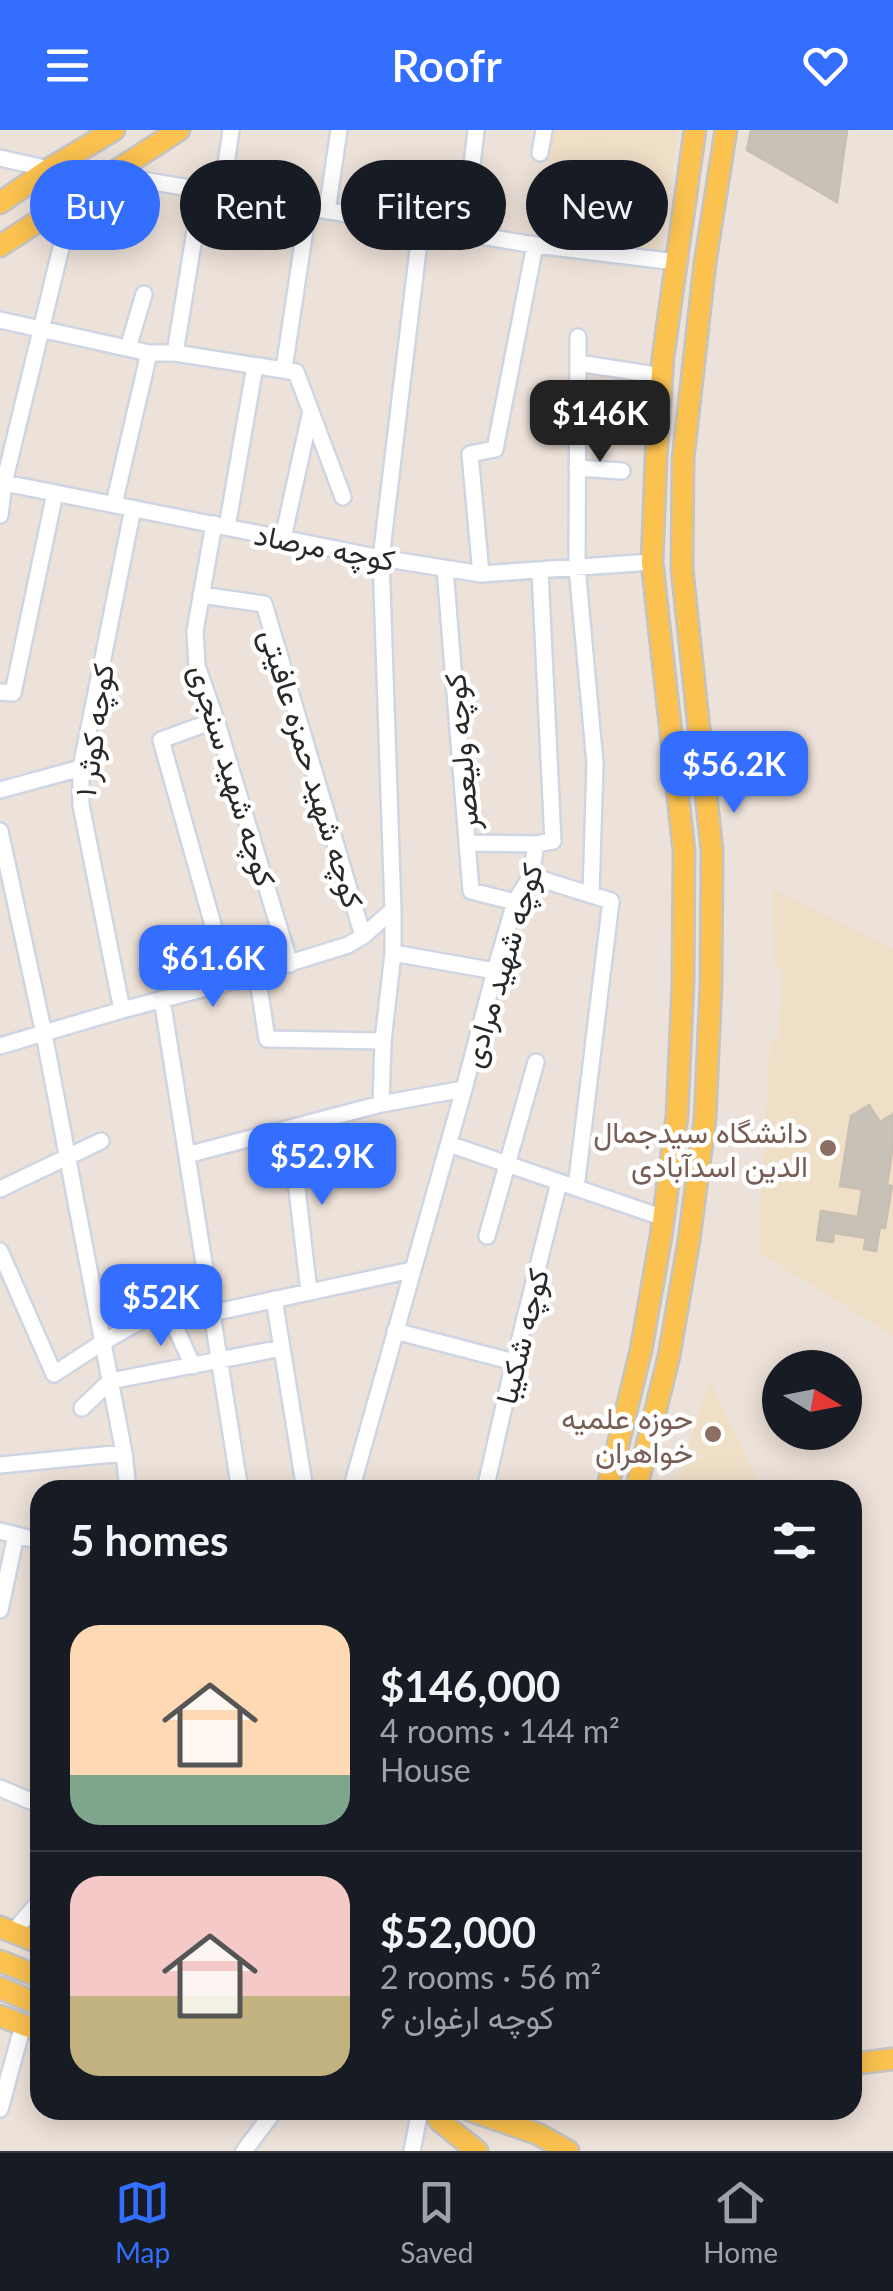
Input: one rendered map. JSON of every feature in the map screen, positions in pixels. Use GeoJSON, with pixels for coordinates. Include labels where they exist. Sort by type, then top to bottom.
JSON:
{"type":"FeatureCollection","features":[{"type":"Feature","properties":{"kind":"main road"},"geometry":{"type":"LineString","coordinates":[[64,160],[114,130]]}},
{"type":"Feature","properties":{"kind":"main road"},"geometry":{"type":"LineString","coordinates":[[134,160],[180,130]]}},
{"type":"Feature","properties":{"kind":"main road"},"geometry":{"type":"LineString","coordinates":[[609,1480],[641,1350],[677,1116],[684,851],[652,562],[662,376],[694,130]]}},
{"type":"Feature","properties":{"kind":"main road"},"geometry":{"type":"LineString","coordinates":[[638,1480],[669,1356],[705,1119],[712,974],[712,851],[682,559],[684,459],[693,364],[726,130]]}},
{"type":"Feature","properties":{"kind":"main road"},"geometry":{"type":"LineString","coordinates":[[0,203],[30,182]]}},
{"type":"Feature","properties":{"kind":"main road"},"geometry":{"type":"LineString","coordinates":[[0,246],[30,226]]}},
{"type":"Feature","properties":{"kind":"main road"},"geometry":{"type":"LineString","coordinates":[[652,562],[682,559]]}},
{"type":"Feature","properties":{"kind":"main road"},"geometry":{"type":"LineString","coordinates":[[6,1930],[30,1939]]}},
{"type":"Feature","properties":{"kind":"main road"},"geometry":{"type":"LineString","coordinates":[[0,1961],[30,1973]]}},
{"type":"Feature","properties":{"kind":"main road"},"geometry":{"type":"LineString","coordinates":[[0,1988],[30,2000]]}},
{"type":"Feature","properties":{"kind":"main road"},"geometry":{"type":"LineString","coordinates":[[0,2016],[30,2027]]}},
{"type":"Feature","properties":{"kind":"main road"},"geometry":{"type":"LineString","coordinates":[[862,2063],[893,2059]]}},
{"type":"Feature","properties":{"kind":"main road"},"geometry":{"type":"LineString","coordinates":[[439,2120],[478,2151]]}},
{"type":"Feature","properties":{"kind":"main road"},"geometry":{"type":"LineString","coordinates":[[500,2120],[538,2134],[568,2151]]}},
{"type":"Feature","properties":{"kind":"street"},"geometry":{"type":"LineString","coordinates":[[227,160],[231,130]]}},
{"type":"Feature","properties":{"kind":"street"},"geometry":{"type":"LineString","coordinates":[[327,211],[338,130]]}},
{"type":"Feature","properties":{"kind":"street"},"geometry":{"type":"LineString","coordinates":[[473,160],[476,130]]}},
{"type":"Feature","properties":{"kind":"street"},"geometry":{"type":"LineString","coordinates":[[540,153],[544,130]]}},
{"type":"Feature","properties":{"kind":"street"},"geometry":{"type":"LineString","coordinates":[[0,158],[30,165]]}},
{"type":"Feature","properties":{"kind":"street"},"geometry":{"type":"LineString","coordinates":[[321,210],[341,213]]}},
{"type":"Feature","properties":{"kind":"street"},"geometry":{"type":"LineString","coordinates":[[0,515],[2,482],[61,250]]}},
{"type":"Feature","properties":{"kind":"street"},"geometry":{"type":"LineString","coordinates":[[175,352],[192,250]]}},
{"type":"Feature","properties":{"kind":"street"},"geometry":{"type":"LineString","coordinates":[[303,250],[290,371],[343,497]]}},
{"type":"Feature","properties":{"kind":"street"},"geometry":{"type":"LineString","coordinates":[[381,1104],[393,910],[381,558],[418,250]]}},
{"type":"Feature","properties":{"kind":"street"},"geometry":{"type":"LineString","coordinates":[[480,574],[470,454],[496,449],[534,250]]}},
{"type":"Feature","properties":{"kind":"street"},"geometry":{"type":"LineString","coordinates":[[570,250],[676,262]]}},
{"type":"Feature","properties":{"kind":"street"},"geometry":{"type":"LineString","coordinates":[[128,348],[144,294]]}},
{"type":"Feature","properties":{"kind":"street"},"geometry":{"type":"LineString","coordinates":[[0,320],[149,352],[175,352],[290,371]]}},
{"type":"Feature","properties":{"kind":"street"},"geometry":{"type":"LineString","coordinates":[[578,337],[577,567],[595,763],[591,894]]}},
{"type":"Feature","properties":{"kind":"street"},"geometry":{"type":"LineString","coordinates":[[114,504],[149,352]]}},
{"type":"Feature","properties":{"kind":"street"},"geometry":{"type":"LineString","coordinates":[[578,363],[662,376]]}},
{"type":"Feature","properties":{"kind":"street","name":"کوچه شهید سنجری"},"geometry":{"type":"LineString","coordinates":[[255,366],[201,595],[196,631],[198,666],[290,964]]}},
{"type":"Feature","properties":{"kind":"street"},"geometry":{"type":"LineString","coordinates":[[282,538],[310,414]]}},
{"type":"Feature","properties":{"kind":"street"},"geometry":{"type":"LineString","coordinates":[[577,468],[622,472]]}},
{"type":"Feature","properties":{"kind":"street","name":"کوچه مرصاد"},"geometry":{"type":"LineString","coordinates":[[2,482],[480,574],[652,562]]}},
{"type":"Feature","properties":{"kind":"street"},"geometry":{"type":"LineString","coordinates":[[0,692],[13,694],[55,493]]}},
{"type":"Feature","properties":{"kind":"street","name":"کوچه کوثر ۱"},"geometry":{"type":"LineString","coordinates":[[122,1010],[81,805],[81,768],[132,508]]}},
{"type":"Feature","properties":{"kind":"street","name":"کوچه ولیعصر"},"geometry":{"type":"LineString","coordinates":[[445,569],[471,891],[515,902]]}},
{"type":"Feature","properties":{"kind":"street","name":"کوچه شهید مرادی"},"geometry":{"type":"LineString","coordinates":[[467,843],[536,844],[554,840],[540,571]]}},
{"type":"Feature","properties":{"kind":"street","name":"کوچه شهید حمزه عافیتی"},"geometry":{"type":"LineString","coordinates":[[201,595],[264,604],[363,936]]}},
{"type":"Feature","properties":{"kind":"street"},"geometry":{"type":"LineString","coordinates":[[216,720],[160,740],[229,982]]}},
{"type":"Feature","properties":{"kind":"street"},"geometry":{"type":"LineString","coordinates":[[0,790],[81,768]]}},
{"type":"Feature","properties":{"kind":"street"},"geometry":{"type":"LineString","coordinates":[[0,831],[44,1034],[127,1480]]}},
{"type":"Feature","properties":{"kind":"street","name":"کوچه شهید مرادی"},"geometry":{"type":"LineString","coordinates":[[354,1480],[495,971],[515,902],[530,876],[536,844]]}},
{"type":"Feature","properties":{"kind":"street"},"geometry":{"type":"LineString","coordinates":[[530,876],[611,902],[576,1188]]}},
{"type":"Feature","properties":{"kind":"street"},"geometry":{"type":"LineString","coordinates":[[0,1046],[348,945],[393,910]]}},
{"type":"Feature","properties":{"kind":"street"},"geometry":{"type":"LineString","coordinates":[[393,953],[495,971]]}},
{"type":"Feature","properties":{"kind":"street"},"geometry":{"type":"LineString","coordinates":[[257,974],[267,1039],[382,1042]]}},
{"type":"Feature","properties":{"kind":"street"},"geometry":{"type":"LineString","coordinates":[[162,1000],[238,1480]]}},
{"type":"Feature","properties":{"kind":"street"},"geometry":{"type":"LineString","coordinates":[[486,1236],[536,1062]]}},
{"type":"Feature","properties":{"kind":"street"},"geometry":{"type":"LineString","coordinates":[[186,1155],[381,1104],[464,1089]]}},
{"type":"Feature","properties":{"kind":"street"},"geometry":{"type":"LineString","coordinates":[[290,1130],[310,1292]]}},
{"type":"Feature","properties":{"kind":"street"},"geometry":{"type":"LineString","coordinates":[[0,1189],[101,1141]]}},
{"type":"Feature","properties":{"kind":"street"},"geometry":{"type":"LineString","coordinates":[[449,1144],[664,1218]]}},
{"type":"Feature","properties":{"kind":"street","name":"کوچه شکیبا"},"geometry":{"type":"LineString","coordinates":[[487,1480],[559,1182]]}},
{"type":"Feature","properties":{"kind":"street"},"geometry":{"type":"LineString","coordinates":[[0,1251],[54,1374],[166,1308],[193,1366]]}},
{"type":"Feature","properties":{"kind":"street"},"geometry":{"type":"LineString","coordinates":[[212,1313],[412,1270]]}},
{"type":"Feature","properties":{"kind":"street"},"geometry":{"type":"LineString","coordinates":[[274,1299],[303,1480]]}},
{"type":"Feature","properties":{"kind":"street"},"geometry":{"type":"LineString","coordinates":[[395,1331],[514,1362]]}},
{"type":"Feature","properties":{"kind":"street"},"geometry":{"type":"LineString","coordinates":[[82,1408],[110,1382],[282,1348]]}},
{"type":"Feature","properties":{"kind":"street"},"geometry":{"type":"LineString","coordinates":[[0,1464],[124,1453]]}},
{"type":"Feature","properties":{"kind":"street"},"geometry":{"type":"LineString","coordinates":[[0,1610],[8,1533]]}},
{"type":"Feature","properties":{"kind":"street"},"geometry":{"type":"LineString","coordinates":[[0,1788],[30,1801]]}},
{"type":"Feature","properties":{"kind":"street"},"geometry":{"type":"LineString","coordinates":[[6,1930],[30,1910]]}},
{"type":"Feature","properties":{"kind":"street"},"geometry":{"type":"LineString","coordinates":[[0,2110],[30,2033]]}},
{"type":"Feature","properties":{"kind":"street"},"geometry":{"type":"LineString","coordinates":[[244,2151],[267,2120]]}},
{"type":"Feature","properties":{"kind":"street"},"geometry":{"type":"LineString","coordinates":[[412,2151],[418,2120]]}},
{"type":"Feature","properties":{"kind":"shaded area"},"geometry":{"type":"Polygon","coordinates":[[[551,130],[678,130],[668,193],[668,160],[546,160],[551,130]]]}},
{"type":"Feature","properties":{"kind":"shaded area","name":"دانشگاه سیدجمال الدین اسدآبادی"},"geometry":{"type":"Polygon","coordinates":[[[773,889],[893,949],[893,1336],[758,1252],[770,1044],[780,1035],[782,970],[774,965],[773,889]]]}},
{"type":"Feature","properties":{"kind":"shaded area","name":"حوزه علمیه خواهران"},"geometry":{"type":"Polygon","coordinates":[[[710,1379],[756,1480],[677,1480],[710,1379]]]}},
{"type":"Feature","properties":{"kind":"building"},"geometry":{"type":"Polygon","coordinates":[[[751,130],[847,130],[837,202],[747,150],[751,130]]]}},
{"type":"Feature","properties":{"kind":"building"},"geometry":{"type":"Polygon","coordinates":[[[869,1105],[880,1122],[893,1114],[887,1185],[892,1186],[885,1228],[880,1227],[876,1251],[864,1249],[866,1238],[834,1233],[833,1242],[817,1240],[821,1211],[858,1217],[862,1189],[840,1186],[851,1116],[869,1105]]]}},
{"type":"Feature","properties":{"kind":"place","name":"دانشگاه سیدجمال الدین اسدآبادی"},"geometry":{"type":"Point","coordinates":[828,1148]}},
{"type":"Feature","properties":{"kind":"place","name":"حوزه علمیه خواهران"},"geometry":{"type":"Point","coordinates":[713,1434]}}]}
